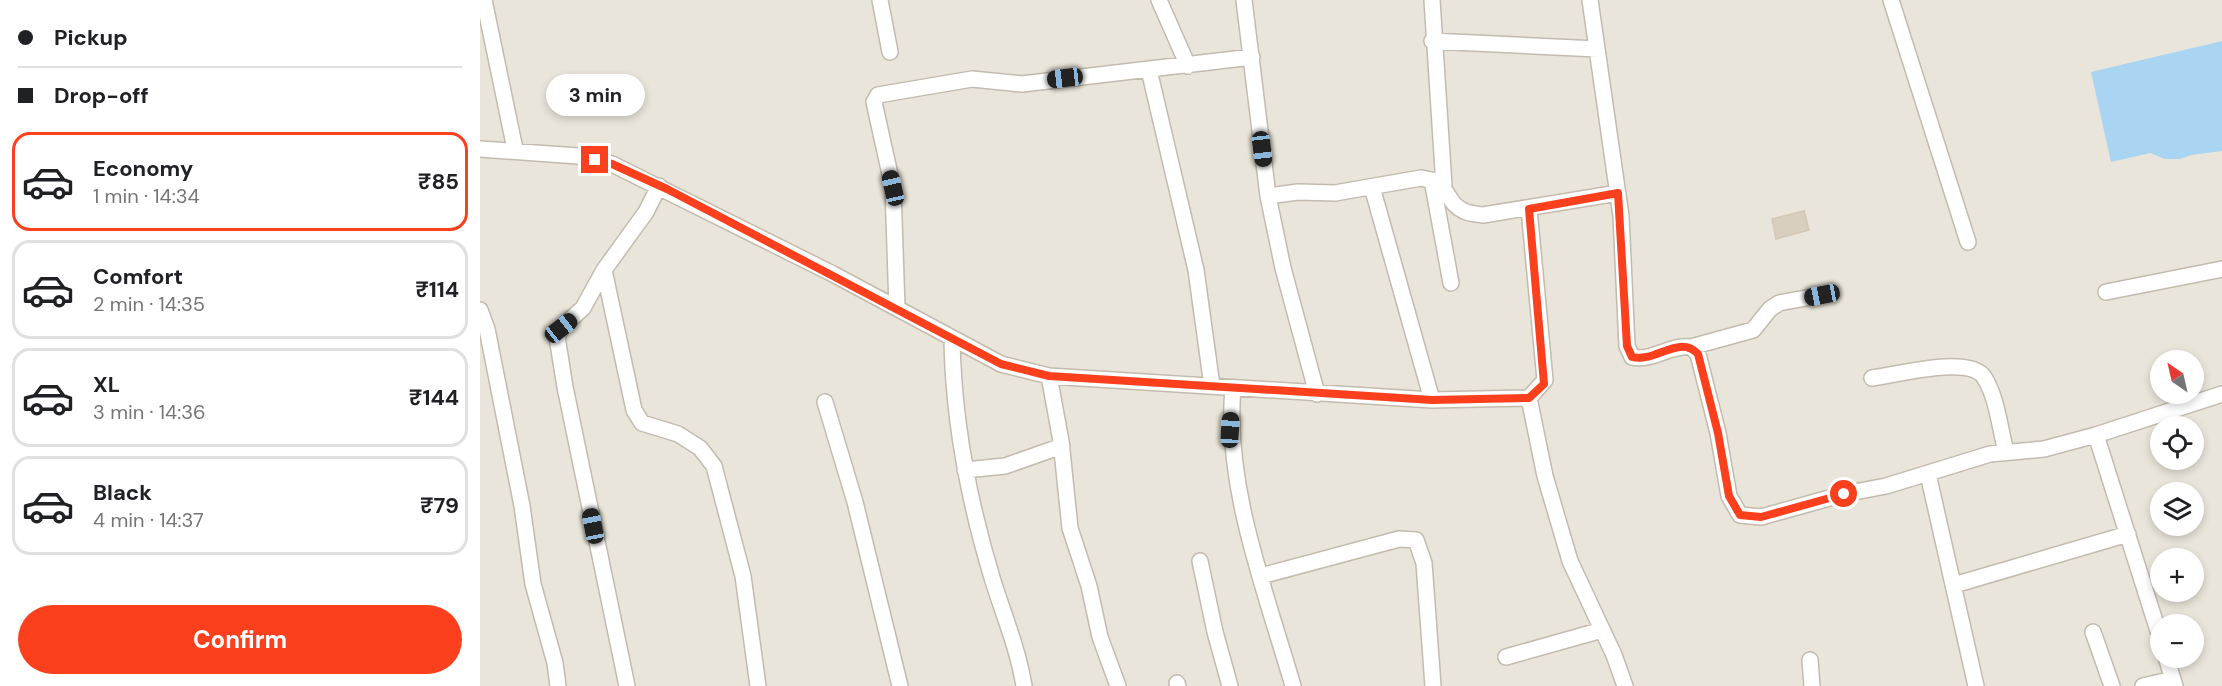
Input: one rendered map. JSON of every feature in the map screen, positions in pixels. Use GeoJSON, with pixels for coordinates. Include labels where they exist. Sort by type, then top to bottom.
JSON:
{"type":"FeatureCollection","features":[{"type":"Feature","properties":{"kind":"street"},"geometry":{"type":"LineString","coordinates":[[484,0],[515,149]]}},
{"type":"Feature","properties":{"kind":"street"},"geometry":{"type":"LineString","coordinates":[[879,0],[890,52]]}},
{"type":"Feature","properties":{"kind":"street"},"geometry":{"type":"LineString","coordinates":[[1159,0],[1188,66]]}},
{"type":"Feature","properties":{"kind":"street"},"geometry":{"type":"LineString","coordinates":[[1244,0],[1268,196],[1283,268],[1317,394]]}},
{"type":"Feature","properties":{"kind":"street"},"geometry":{"type":"LineString","coordinates":[[1432,0],[1438,183],[1451,283]]}},
{"type":"Feature","properties":{"kind":"street"},"geometry":{"type":"LineString","coordinates":[[1590,0],[1618,193],[1627,346],[1632,357],[1640,359],[1680,345],[1691,347],[1753,330],[1770,309],[1779,303],[1822,295]]}},
{"type":"Feature","properties":{"kind":"street"},"geometry":{"type":"LineString","coordinates":[[1892,0],[1968,243]]}},
{"type":"Feature","properties":{"kind":"street"},"geometry":{"type":"LineString","coordinates":[[1432,41],[1597,50]]}},
{"type":"Feature","properties":{"kind":"street"},"geometry":{"type":"LineString","coordinates":[[897,308],[893,188],[874,102],[878,95],[972,79],[1022,84],[1252,57]]}},
{"type":"Feature","properties":{"kind":"street"},"geometry":{"type":"LineString","coordinates":[[1149,70],[1196,270],[1212,386]]}},
{"type":"Feature","properties":{"kind":"street"},"geometry":{"type":"LineString","coordinates":[[480,149],[515,149],[589,158],[612,164],[897,308],[1001,364],[1049,376],[1317,394],[1432,400],[1529,398],[1545,380],[1529,209]]}},
{"type":"Feature","properties":{"kind":"street"},"geometry":{"type":"LineString","coordinates":[[1268,196],[1298,192],[1335,193],[1421,178],[1438,183],[1465,212],[1495,215],[1618,193]]}},
{"type":"Feature","properties":{"kind":"street"},"geometry":{"type":"LineString","coordinates":[[627,686],[565,387],[557,337],[561,328],[583,308],[604,270],[646,212],[659,186]]}},
{"type":"Feature","properties":{"kind":"street"},"geometry":{"type":"LineString","coordinates":[[1372,187],[1432,400]]}},
{"type":"Feature","properties":{"kind":"street"},"geometry":{"type":"LineString","coordinates":[[2106,292],[2222,269]]}},
{"type":"Feature","properties":{"kind":"street"},"geometry":{"type":"LineString","coordinates":[[604,270],[634,410],[642,423],[678,434],[700,448],[714,466],[743,576],[758,686]]}},
{"type":"Feature","properties":{"kind":"street"},"geometry":{"type":"LineString","coordinates":[[480,310],[487,329],[522,506],[533,584],[555,663],[558,686]]}},
{"type":"Feature","properties":{"kind":"street"},"geometry":{"type":"LineString","coordinates":[[952,338],[957,422],[965,470],[1024,686]]}},
{"type":"Feature","properties":{"kind":"street"},"geometry":{"type":"LineString","coordinates":[[1691,347],[1698,354],[1715,422],[1729,496],[1740,515],[1761,517],[1928,474],[1990,454],[2044,449],[2096,435],[2222,394]]}},
{"type":"Feature","properties":{"kind":"street"},"geometry":{"type":"LineString","coordinates":[[1872,378],[1956,366],[1973,368],[1983,375],[1990,389],[2006,452]]}},
{"type":"Feature","properties":{"kind":"street"},"geometry":{"type":"LineString","coordinates":[[1049,376],[1062,446],[1070,528],[1089,586],[1100,637],[1118,686]]}},
{"type":"Feature","properties":{"kind":"street"},"geometry":{"type":"LineString","coordinates":[[1233,388],[1230,430],[1245,514],[1293,686]]}},
{"type":"Feature","properties":{"kind":"street"},"geometry":{"type":"LineString","coordinates":[[1529,398],[1545,476],[1570,561],[1625,686]]}},
{"type":"Feature","properties":{"kind":"street"},"geometry":{"type":"LineString","coordinates":[[825,402],[855,502],[900,686]]}},
{"type":"Feature","properties":{"kind":"street"},"geometry":{"type":"LineString","coordinates":[[2096,435],[2153,614]]}},
{"type":"Feature","properties":{"kind":"street"},"geometry":{"type":"LineString","coordinates":[[965,470],[1005,466],[1062,446]]}},
{"type":"Feature","properties":{"kind":"street"},"geometry":{"type":"LineString","coordinates":[[1928,474],[1976,686]]}},
{"type":"Feature","properties":{"kind":"street"},"geometry":{"type":"LineString","coordinates":[[1954,585],[2128,534]]}},
{"type":"Feature","properties":{"kind":"street"},"geometry":{"type":"LineString","coordinates":[[1261,576],[1399,539],[1416,540],[1424,563],[1432,686]]}},
{"type":"Feature","properties":{"kind":"street"},"geometry":{"type":"LineString","coordinates":[[1200,561],[1215,632],[1230,686]]}},
{"type":"Feature","properties":{"kind":"street"},"geometry":{"type":"LineString","coordinates":[[1506,657],[1602,630]]}},
{"type":"Feature","properties":{"kind":"street"},"geometry":{"type":"LineString","coordinates":[[2093,632],[2112,686]]}},
{"type":"Feature","properties":{"kind":"street"},"geometry":{"type":"LineString","coordinates":[[1810,660],[1812,686]]}},
{"type":"Feature","properties":{"kind":"street"},"geometry":{"type":"LineString","coordinates":[[2143,686],[2174,682]]}},
{"type":"Feature","properties":{"kind":"shaded area"},"geometry":{"type":"Polygon","coordinates":[[[480,0],[2222,0],[2222,686],[480,686],[480,0]]]}},
{"type":"Feature","properties":{"kind":"water"},"geometry":{"type":"Polygon","coordinates":[[[2222,41],[2222,151],[2191,155],[2180,159],[2165,159],[2150,153],[2111,162],[2091,72],[2222,41]]]}},
{"type":"Feature","properties":{"kind":"building"},"geometry":{"type":"Polygon","coordinates":[[[1804,211],[1809,230],[1776,239],[1772,219],[1804,211]]]}},
{"type":"Feature","properties":{"kind":"route"},"geometry":{"type":"LineString","coordinates":[[595,160],[612,164],[667,189],[1001,364],[1021,371],[1049,376],[1432,400],[1529,398],[1544,384],[1529,209],[1618,193],[1627,346],[1632,357],[1640,359],[1680,345],[1691,347],[1698,354],[1718,433],[1729,496],[1740,515],[1749,518],[1761,517],[1844,494]]}}]}
